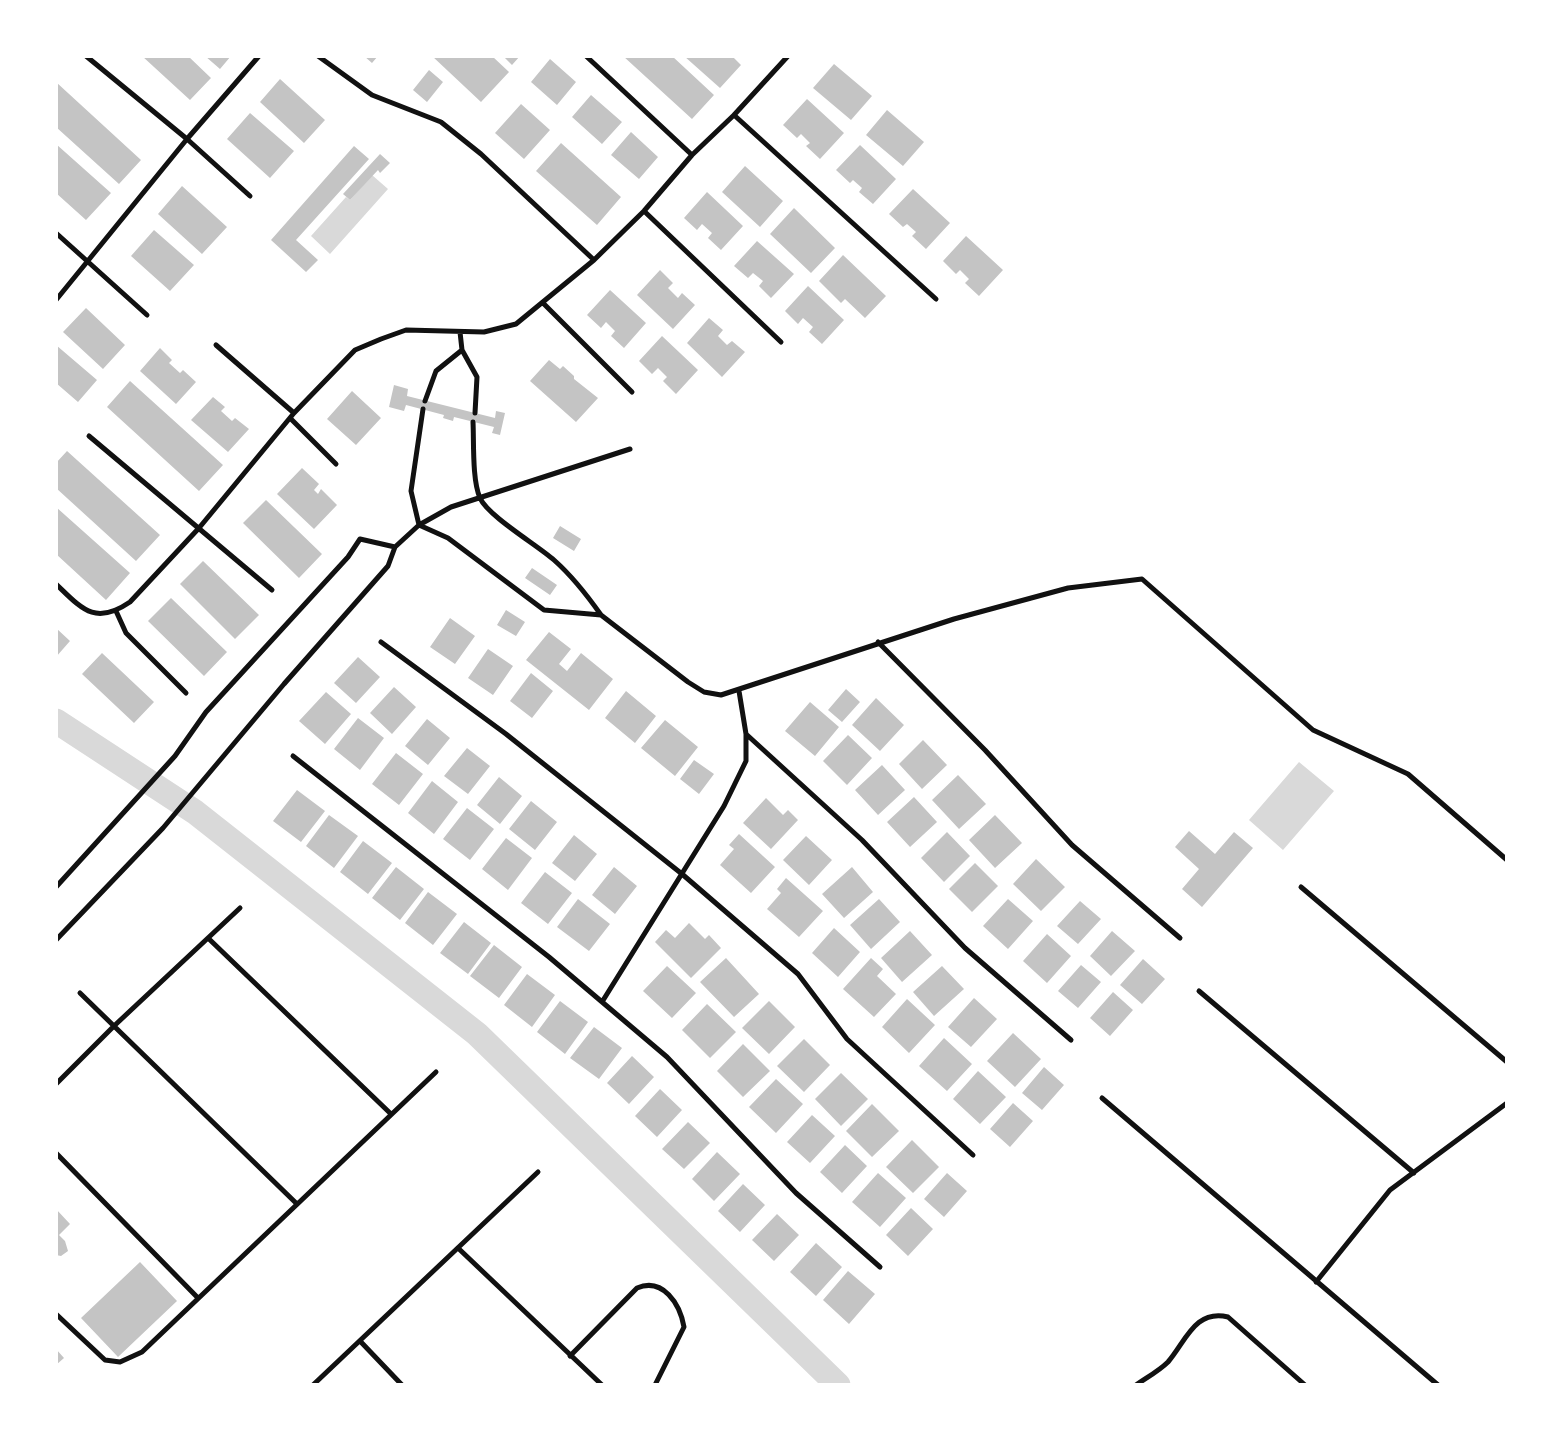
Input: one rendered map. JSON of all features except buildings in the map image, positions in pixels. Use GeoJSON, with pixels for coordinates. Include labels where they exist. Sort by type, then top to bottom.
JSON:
{"type":"FeatureCollection","features":[{"type":"Feature","properties":{"kind":"street"},"geometry":{"type":"LineString","coordinates":[[86,56],[187,139],[250,196]]}},
{"type":"Feature","properties":{"kind":"street"},"geometry":{"type":"LineString","coordinates":[[56,300],[187,139],[259,56]]}},
{"type":"Feature","properties":{"kind":"street"},"geometry":{"type":"LineString","coordinates":[[318,56],[372,95],[441,122],[481,154],[594,260]]}},
{"type":"Feature","properties":{"kind":"street"},"geometry":{"type":"LineString","coordinates":[[586,56],[692,155]]}},
{"type":"Feature","properties":{"kind":"street"},"geometry":{"type":"LineString","coordinates":[[56,584],[84,610],[100,615],[116,611],[130,602],[199,528],[294,413],[355,350],[406,330],[484,332],[516,324],[594,260],[644,211],[692,155],[734,115],[786,57]]}},
{"type":"Feature","properties":{"kind":"street"},"geometry":{"type":"LineString","coordinates":[[734,115],[936,299]]}},
{"type":"Feature","properties":{"kind":"street"},"geometry":{"type":"LineString","coordinates":[[644,211],[781,342]]}},
{"type":"Feature","properties":{"kind":"street"},"geometry":{"type":"LineString","coordinates":[[56,232],[147,315]]}},
{"type":"Feature","properties":{"kind":"street"},"geometry":{"type":"LineString","coordinates":[[543,303],[632,392]]}},
{"type":"Feature","properties":{"kind":"street"},"geometry":{"type":"LineString","coordinates":[[460,332],[462,350],[477,377],[474,413]]}},
{"type":"Feature","properties":{"kind":"street"},"geometry":{"type":"LineString","coordinates":[[216,345],[294,413]]}},
{"type":"Feature","properties":{"kind":"street"},"geometry":{"type":"LineString","coordinates":[[425,401],[436,371],[462,350]]}},
{"type":"Feature","properties":{"kind":"street"},"geometry":{"type":"LineString","coordinates":[[418,525],[411,491],[423,409]]}},
{"type":"Feature","properties":{"kind":"street"},"geometry":{"type":"LineString","coordinates":[[290,418],[336,464]]}},
{"type":"Feature","properties":{"kind":"street"},"geometry":{"type":"LineString","coordinates":[[473,422],[474,466],[480,499],[501,520],[553,560],[580,585],[602,615],[704,692],[721,695],[739,691],[878,642],[1068,588],[1142,579],[1313,730],[1408,774],[1507,860]]}},
{"type":"Feature","properties":{"kind":"street"},"geometry":{"type":"LineString","coordinates":[[89,436],[272,590]]}},
{"type":"Feature","properties":{"kind":"street"},"geometry":{"type":"LineString","coordinates":[[56,940],[163,828],[284,684],[388,566],[395,547],[418,525],[451,507],[630,449]]}},
{"type":"Feature","properties":{"kind":"street"},"geometry":{"type":"LineString","coordinates":[[418,525],[448,538],[544,610],[602,615]]}},
{"type":"Feature","properties":{"kind":"street"},"geometry":{"type":"LineString","coordinates":[[56,887],[175,756],[206,712],[348,557],[360,540],[395,547]]}},
{"type":"Feature","properties":{"kind":"street"},"geometry":{"type":"LineString","coordinates":[[116,611],[126,633],[186,692]]}},
{"type":"Feature","properties":{"kind":"street"},"geometry":{"type":"LineString","coordinates":[[381,642],[506,734],[682,874],[798,974],[847,1039],[973,1155]]}},
{"type":"Feature","properties":{"kind":"street"},"geometry":{"type":"LineString","coordinates":[[878,642],[985,750],[1072,845],[1180,938]]}},
{"type":"Feature","properties":{"kind":"street"},"geometry":{"type":"LineString","coordinates":[[602,1002],[724,806],[746,761],[746,734],[739,691]]}},
{"type":"Feature","properties":{"kind":"street"},"geometry":{"type":"LineString","coordinates":[[746,734],[862,840],[965,948],[1071,1040]]}},
{"type":"Feature","properties":{"kind":"street"},"geometry":{"type":"LineString","coordinates":[[293,756],[549,957],[667,1057],[796,1193],[880,1267]]}},
{"type":"Feature","properties":{"kind":"street"},"geometry":{"type":"LineString","coordinates":[[1301,887],[1507,1062]]}},
{"type":"Feature","properties":{"kind":"street"},"geometry":{"type":"LineString","coordinates":[[56,1084],[114,1026],[240,908]]}},
{"type":"Feature","properties":{"kind":"street"},"geometry":{"type":"LineString","coordinates":[[208,938],[391,1114]]}},
{"type":"Feature","properties":{"kind":"street"},"geometry":{"type":"LineString","coordinates":[[1199,991],[1414,1173]]}},
{"type":"Feature","properties":{"kind":"street"},"geometry":{"type":"LineString","coordinates":[[80,993],[297,1204]]}},
{"type":"Feature","properties":{"kind":"street"},"geometry":{"type":"LineString","coordinates":[[56,1314],[105,1360],[120,1362],[142,1352],[436,1072]]}},
{"type":"Feature","properties":{"kind":"street"},"geometry":{"type":"LineString","coordinates":[[1102,1098],[1438,1385]]}},
{"type":"Feature","properties":{"kind":"street"},"geometry":{"type":"LineString","coordinates":[[1316,1282],[1390,1190],[1507,1103]]}},
{"type":"Feature","properties":{"kind":"street"},"geometry":{"type":"LineString","coordinates":[[56,1153],[198,1298]]}},
{"type":"Feature","properties":{"kind":"street"},"geometry":{"type":"LineString","coordinates":[[314,1385],[538,1172]]}},
{"type":"Feature","properties":{"kind":"street"},"geometry":{"type":"LineString","coordinates":[[458,1248],[602,1385]]}},
{"type":"Feature","properties":{"kind":"street"},"geometry":{"type":"LineString","coordinates":[[570,1356],[637,1288],[646,1284],[658,1286],[676,1302],[684,1327],[655,1385]]}},
{"type":"Feature","properties":{"kind":"street"},"geometry":{"type":"LineString","coordinates":[[1136,1385],[1167,1363],[1189,1332],[1202,1319],[1216,1314],[1228,1317],[1305,1385]]}},
{"type":"Feature","properties":{"kind":"street"},"geometry":{"type":"LineString","coordinates":[[360,1341],[402,1385]]}},
{"type":"Feature","properties":{"kind":"shaded area"},"geometry":{"type":"Polygon","coordinates":[[[372,175],[388,189],[330,254],[311,236],[346,197],[350,200],[372,175]]]}},
{"type":"Feature","properties":{"kind":"shaded area"},"geometry":{"type":"Polygon","coordinates":[[[1299,762],[1334,791],[1283,850],[1249,820],[1299,762]]]}},
{"type":"Feature","properties":{"kind":"waterway"},"geometry":{"type":"LineString","coordinates":[[56,721],[195,812],[477,1034],[838,1385]]}}]}
